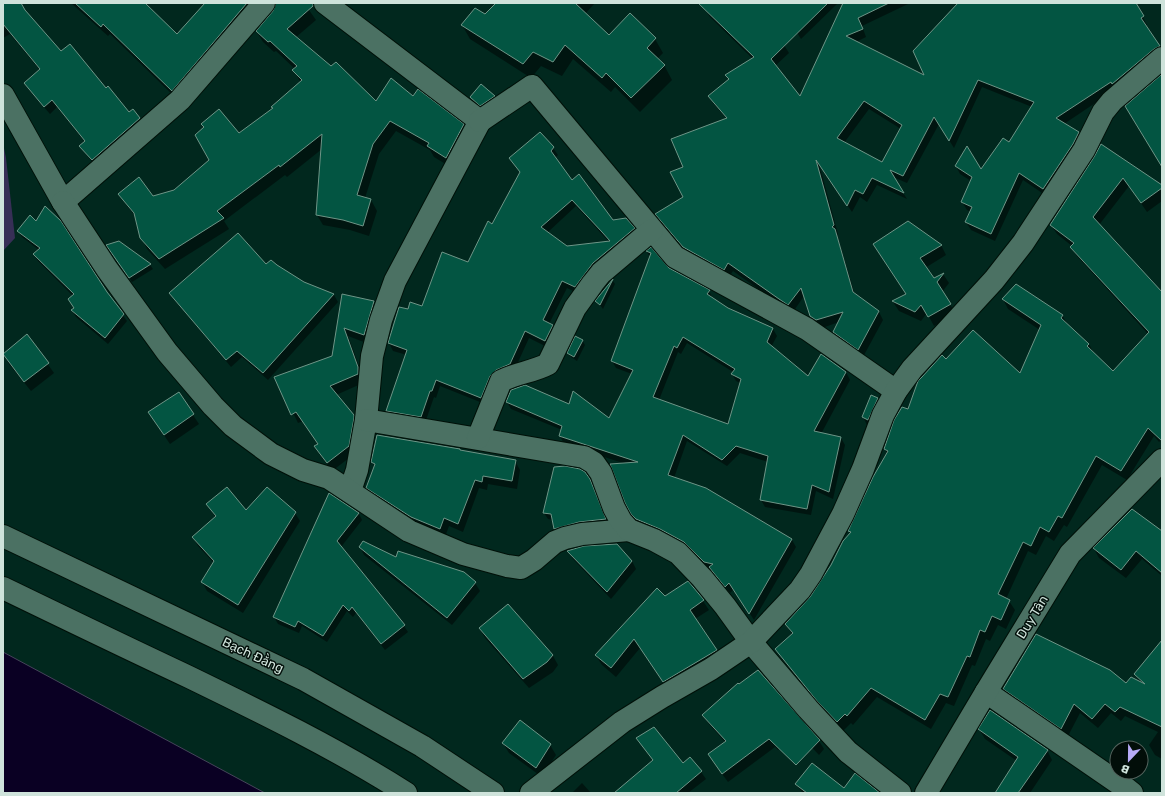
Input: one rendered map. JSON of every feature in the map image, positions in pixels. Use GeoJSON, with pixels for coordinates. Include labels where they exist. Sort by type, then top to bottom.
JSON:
{"type":"FeatureCollection","features":[{"type":"Feature","properties":{"kind":"street"},"geometry":{"type":"LineString","coordinates":[[63,202],[180,100],[264,3]]}},
{"type":"Feature","properties":{"kind":"street"},"geometry":{"type":"LineString","coordinates":[[325,3],[480,121]]}},
{"type":"Feature","properties":{"kind":"street"},"geometry":{"type":"LineString","coordinates":[[531,793],[622,722],[711,669],[751,642],[800,590],[811,574],[843,514],[863,469],[883,415],[896,391],[912,369],[994,280],[1023,243],[1084,150],[1103,112],[1112,100],[1162,58]]}},
{"type":"Feature","properties":{"kind":"street"},"geometry":{"type":"LineString","coordinates":[[350,491],[357,470],[366,420],[372,356],[381,320],[395,281],[480,121],[532,86],[675,257],[807,329],[896,391]]}},
{"type":"Feature","properties":{"kind":"street"},"geometry":{"type":"LineString","coordinates":[[3,95],[63,202],[107,269],[167,352],[213,406],[233,426],[271,454],[303,470],[328,478],[409,531],[464,554],[508,566],[521,568],[534,560],[556,542],[565,538],[582,534],[629,530]]}},
{"type":"Feature","properties":{"kind":"street"},"geometry":{"type":"LineString","coordinates":[[478,438],[501,381],[508,377],[542,368],[548,364],[575,308],[593,283],[601,273],[652,230]]}},
{"type":"Feature","properties":{"kind":"street"},"geometry":{"type":"LineString","coordinates":[[366,420],[584,457],[594,463],[601,473],[614,508],[621,521],[629,530],[654,540],[678,553],[702,578],[725,606],[751,642],[808,709],[848,752],[900,793]]}},
{"type":"Feature","properties":{"kind":"street","name":"Duy Tân"},"geometry":{"type":"LineString","coordinates":[[926,793],[1070,554],[1162,460]]}},
{"type":"Feature","properties":{"kind":"street","name":"Bạch Đằng"},"geometry":{"type":"LineString","coordinates":[[3,536],[304,679],[422,746],[493,793]]}},
{"type":"Feature","properties":{"kind":"street"},"geometry":{"type":"LineString","coordinates":[[3,588],[221,692],[352,760],[406,793]]}},
{"type":"Feature","properties":{"kind":"street"},"geometry":{"type":"LineString","coordinates":[[986,692],[1132,793]]}},
{"type":"Feature","properties":{"kind":"shaded area"},"geometry":{"type":"Polygon","coordinates":[[[3,143],[15,238],[3,251],[3,143]]]}},
{"type":"Feature","properties":{"kind":"shaded area"},"geometry":{"type":"Polygon","coordinates":[[[3,652],[265,793],[3,793],[3,652]]]}},
{"type":"Feature","properties":{"kind":"building"},"geometry":{"type":"Polygon","coordinates":[[[3,3],[21,3],[25,10],[61,51],[70,44],[106,88],[108,86],[129,112],[133,109],[140,118],[92,160],[79,146],[85,141],[52,100],[44,107],[24,83],[40,69],[3,24],[3,3]]]}},
{"type":"Feature","properties":{"kind":"building"},"geometry":{"type":"Polygon","coordinates":[[[75,3],[145,3],[177,34],[205,3],[247,3],[172,91],[103,24],[101,27],[75,3]]]}},
{"type":"Feature","properties":{"kind":"building"},"geometry":{"type":"Polygon","coordinates":[[[276,3],[313,3],[313,6],[287,29],[331,66],[336,62],[376,101],[391,78],[413,96],[418,89],[464,124],[446,158],[427,146],[429,143],[390,121],[373,144],[357,195],[371,199],[363,226],[343,220],[316,215],[322,134],[280,167],[279,165],[217,211],[224,218],[159,259],[140,238],[134,213],[118,194],[139,177],[153,196],[174,190],[209,160],[195,135],[204,127],[201,124],[219,109],[239,133],[273,108],[271,107],[302,80],[292,70],[297,66],[270,41],[268,42],[256,31],[273,11],[276,3]]]}},
{"type":"Feature","properties":{"kind":"building"},"geometry":{"type":"Polygon","coordinates":[[[496,3],[575,3],[609,35],[630,13],[656,38],[647,48],[665,65],[631,98],[606,73],[602,78],[565,45],[553,62],[533,52],[523,64],[461,25],[475,8],[485,14],[496,3]]]}},
{"type":"Feature","properties":{"kind":"building"},"geometry":{"type":"Polygon","coordinates":[[[698,3],[828,3],[771,59],[800,96],[843,3],[889,3],[858,18],[863,29],[846,36],[924,75],[913,51],[958,3],[1136,3],[1144,16],[1141,18],[1160,46],[1154,49],[1112,84],[1111,82],[1056,118],[1079,132],[1073,144],[1043,189],[1019,173],[991,234],[965,222],[972,207],[961,202],[972,177],[955,166],[967,146],[981,169],[1003,138],[1009,142],[1034,102],[978,80],[949,141],[934,117],[903,176],[890,170],[904,193],[872,178],[863,194],[855,190],[847,206],[816,160],[834,225],[832,227],[835,229],[853,292],[879,311],[858,350],[833,332],[843,312],[816,320],[810,316],[801,288],[788,305],[728,263],[724,270],[683,247],[655,214],[683,197],[670,172],[683,167],[671,139],[727,118],[708,96],[729,79],[725,75],[754,57],[698,3]],[[864,101],[837,138],[882,162],[902,125],[864,101]]]}},
{"type":"Feature","properties":{"kind":"building"},"geometry":{"type":"Polygon","coordinates":[[[1162,74],[1162,167],[1125,106],[1162,74]]]}},
{"type":"Feature","properties":{"kind":"building"},"geometry":{"type":"Polygon","coordinates":[[[481,84],[495,96],[480,106],[470,97],[481,84]]]}},
{"type":"Feature","properties":{"kind":"building"},"geometry":{"type":"Polygon","coordinates":[[[540,132],[554,147],[551,151],[572,180],[579,174],[613,220],[626,218],[635,228],[593,263],[575,287],[562,281],[543,320],[553,325],[545,341],[525,331],[510,364],[496,370],[490,376],[481,398],[436,380],[432,391],[430,391],[421,417],[386,411],[407,350],[388,343],[399,307],[408,309],[410,302],[422,306],[442,252],[468,262],[488,221],[492,224],[520,172],[509,158],[540,132]],[[572,200],[541,227],[567,246],[610,241],[572,200]]]}},
{"type":"Feature","properties":{"kind":"building"},"geometry":{"type":"Polygon","coordinates":[[[1101,144],[1162,185],[1162,188],[1141,203],[1123,178],[1093,217],[1162,292],[1162,441],[1148,428],[1121,471],[1096,456],[1062,518],[1058,516],[1049,532],[1040,527],[1031,546],[1023,542],[998,594],[1010,600],[1001,620],[992,616],[985,632],[980,630],[970,657],[967,656],[948,697],[940,694],[925,720],[871,688],[847,716],[845,714],[837,722],[817,701],[775,649],[793,633],[785,624],[810,597],[831,565],[843,541],[851,532],[848,531],[873,477],[888,451],[884,449],[894,420],[902,407],[908,409],[918,381],[942,355],[946,359],[973,330],[1020,373],[1041,325],[1002,299],[1016,284],[1063,315],[1061,318],[1089,344],[1087,346],[1113,371],[1149,332],[1070,247],[1074,243],[1050,225],[1101,144]]]}},
{"type":"Feature","properties":{"kind":"building"},"geometry":{"type":"Polygon","coordinates":[[[45,206],[61,221],[107,292],[124,314],[105,338],[71,310],[74,308],[68,299],[74,294],[33,254],[40,248],[17,231],[30,215],[36,221],[45,206]]]}},
{"type":"Feature","properties":{"kind":"building"},"geometry":{"type":"Polygon","coordinates":[[[908,221],[942,245],[920,258],[934,278],[944,273],[937,282],[951,304],[928,317],[921,305],[915,312],[892,301],[906,294],[873,244],[908,221]]]}},
{"type":"Feature","properties":{"kind":"building"},"geometry":{"type":"Polygon","coordinates":[[[238,233],[266,264],[271,260],[304,282],[334,294],[263,373],[237,351],[226,360],[169,293],[238,233]]]}},
{"type":"Feature","properties":{"kind":"building"},"geometry":{"type":"Polygon","coordinates":[[[119,241],[151,264],[129,278],[106,245],[119,241]]]}},
{"type":"Feature","properties":{"kind":"building"},"geometry":{"type":"Polygon","coordinates":[[[651,247],[669,268],[710,290],[707,294],[728,308],[773,328],[767,342],[808,376],[821,354],[846,372],[814,431],[841,437],[829,492],[812,485],[807,509],[760,500],[768,456],[736,446],[722,460],[683,435],[668,475],[706,488],[792,539],[749,614],[729,583],[725,587],[709,567],[713,564],[704,562],[684,542],[660,529],[636,519],[631,514],[625,503],[610,464],[638,462],[559,436],[562,426],[506,402],[511,390],[525,385],[569,404],[573,391],[609,418],[633,370],[611,361],[651,253],[646,251],[651,247]],[[683,337],[677,348],[674,346],[653,397],[728,424],[741,379],[731,374],[735,369],[683,337]]]}},
{"type":"Feature","properties":{"kind":"building"},"geometry":{"type":"Polygon","coordinates":[[[613,279],[600,305],[595,301],[613,279]]]}},
{"type":"Feature","properties":{"kind":"building"},"geometry":{"type":"Polygon","coordinates":[[[342,294],[374,301],[364,335],[344,328],[358,367],[358,374],[330,386],[354,415],[354,418],[349,446],[327,463],[314,446],[318,444],[296,412],[291,415],[274,377],[332,356],[342,294]]]}},
{"type":"Feature","properties":{"kind":"building"},"geometry":{"type":"Polygon","coordinates":[[[27,334],[49,363],[24,382],[3,354],[27,334]]]}},
{"type":"Feature","properties":{"kind":"building"},"geometry":{"type":"Polygon","coordinates":[[[575,336],[583,340],[574,357],[567,353],[575,336]]]}},
{"type":"Feature","properties":{"kind":"building"},"geometry":{"type":"Polygon","coordinates":[[[179,392],[194,414],[164,435],[148,412],[179,392]]]}},
{"type":"Feature","properties":{"kind":"building"},"geometry":{"type":"Polygon","coordinates":[[[871,395],[878,398],[868,420],[862,417],[871,395]]]}},
{"type":"Feature","properties":{"kind":"building"},"geometry":{"type":"Polygon","coordinates":[[[377,435],[516,460],[512,481],[483,476],[482,482],[475,480],[458,524],[444,518],[440,529],[411,517],[366,488],[375,464],[371,462],[377,435]]]}},
{"type":"Feature","properties":{"kind":"building"},"geometry":{"type":"Polygon","coordinates":[[[565,466],[580,469],[585,472],[590,479],[606,519],[579,522],[554,529],[551,514],[543,513],[554,467],[565,466]]]}},
{"type":"Feature","properties":{"kind":"building"},"geometry":{"type":"Polygon","coordinates":[[[227,487],[246,510],[267,487],[296,512],[238,605],[201,582],[214,561],[192,537],[216,516],[206,504],[227,487]]]}},
{"type":"Feature","properties":{"kind":"building"},"geometry":{"type":"Polygon","coordinates":[[[329,493],[359,513],[337,541],[405,625],[381,644],[352,607],[349,611],[343,605],[323,636],[298,621],[295,627],[273,617],[329,493]]]}},
{"type":"Feature","properties":{"kind":"building"},"geometry":{"type":"Polygon","coordinates":[[[1132,509],[1162,531],[1162,573],[1136,551],[1121,570],[1093,548],[1132,509]]]}},
{"type":"Feature","properties":{"kind":"building"},"geometry":{"type":"Polygon","coordinates":[[[363,541],[396,557],[398,551],[464,572],[476,582],[447,618],[359,547],[363,541]]]}},
{"type":"Feature","properties":{"kind":"building"},"geometry":{"type":"Polygon","coordinates":[[[617,544],[632,561],[607,592],[567,551],[584,546],[617,544]]]}},
{"type":"Feature","properties":{"kind":"building"},"geometry":{"type":"Polygon","coordinates":[[[688,581],[704,600],[690,610],[717,650],[663,682],[634,639],[611,668],[595,655],[657,588],[665,596],[688,581]]]}},
{"type":"Feature","properties":{"kind":"building"},"geometry":{"type":"Polygon","coordinates":[[[508,604],[553,655],[547,662],[523,679],[479,628],[508,604]]]}},
{"type":"Feature","properties":{"kind":"building"},"geometry":{"type":"Polygon","coordinates":[[[1036,634],[1110,670],[1126,683],[1131,677],[1145,684],[1134,674],[1162,640],[1162,727],[1120,707],[1115,712],[1105,704],[1092,719],[1074,704],[1061,729],[1003,689],[1036,634]]]}},
{"type":"Feature","properties":{"kind":"building"},"geometry":{"type":"Polygon","coordinates":[[[758,670],[820,740],[796,765],[769,739],[722,774],[708,754],[726,741],[702,715],[738,683],[739,684],[758,670]]]}},
{"type":"Feature","properties":{"kind":"building"},"geometry":{"type":"Polygon","coordinates":[[[990,710],[1048,750],[1018,793],[995,793],[1018,757],[978,729],[990,710]]]}},
{"type":"Feature","properties":{"kind":"building"},"geometry":{"type":"Polygon","coordinates":[[[520,720],[551,744],[536,768],[502,743],[520,720]]]}},
{"type":"Feature","properties":{"kind":"building"},"geometry":{"type":"Polygon","coordinates":[[[654,727],[683,763],[690,757],[702,771],[676,793],[614,793],[653,760],[636,738],[654,727]]]}},
{"type":"Feature","properties":{"kind":"building"},"geometry":{"type":"Polygon","coordinates":[[[812,763],[844,788],[855,773],[880,793],[807,793],[795,784],[812,763]]]}}]}
